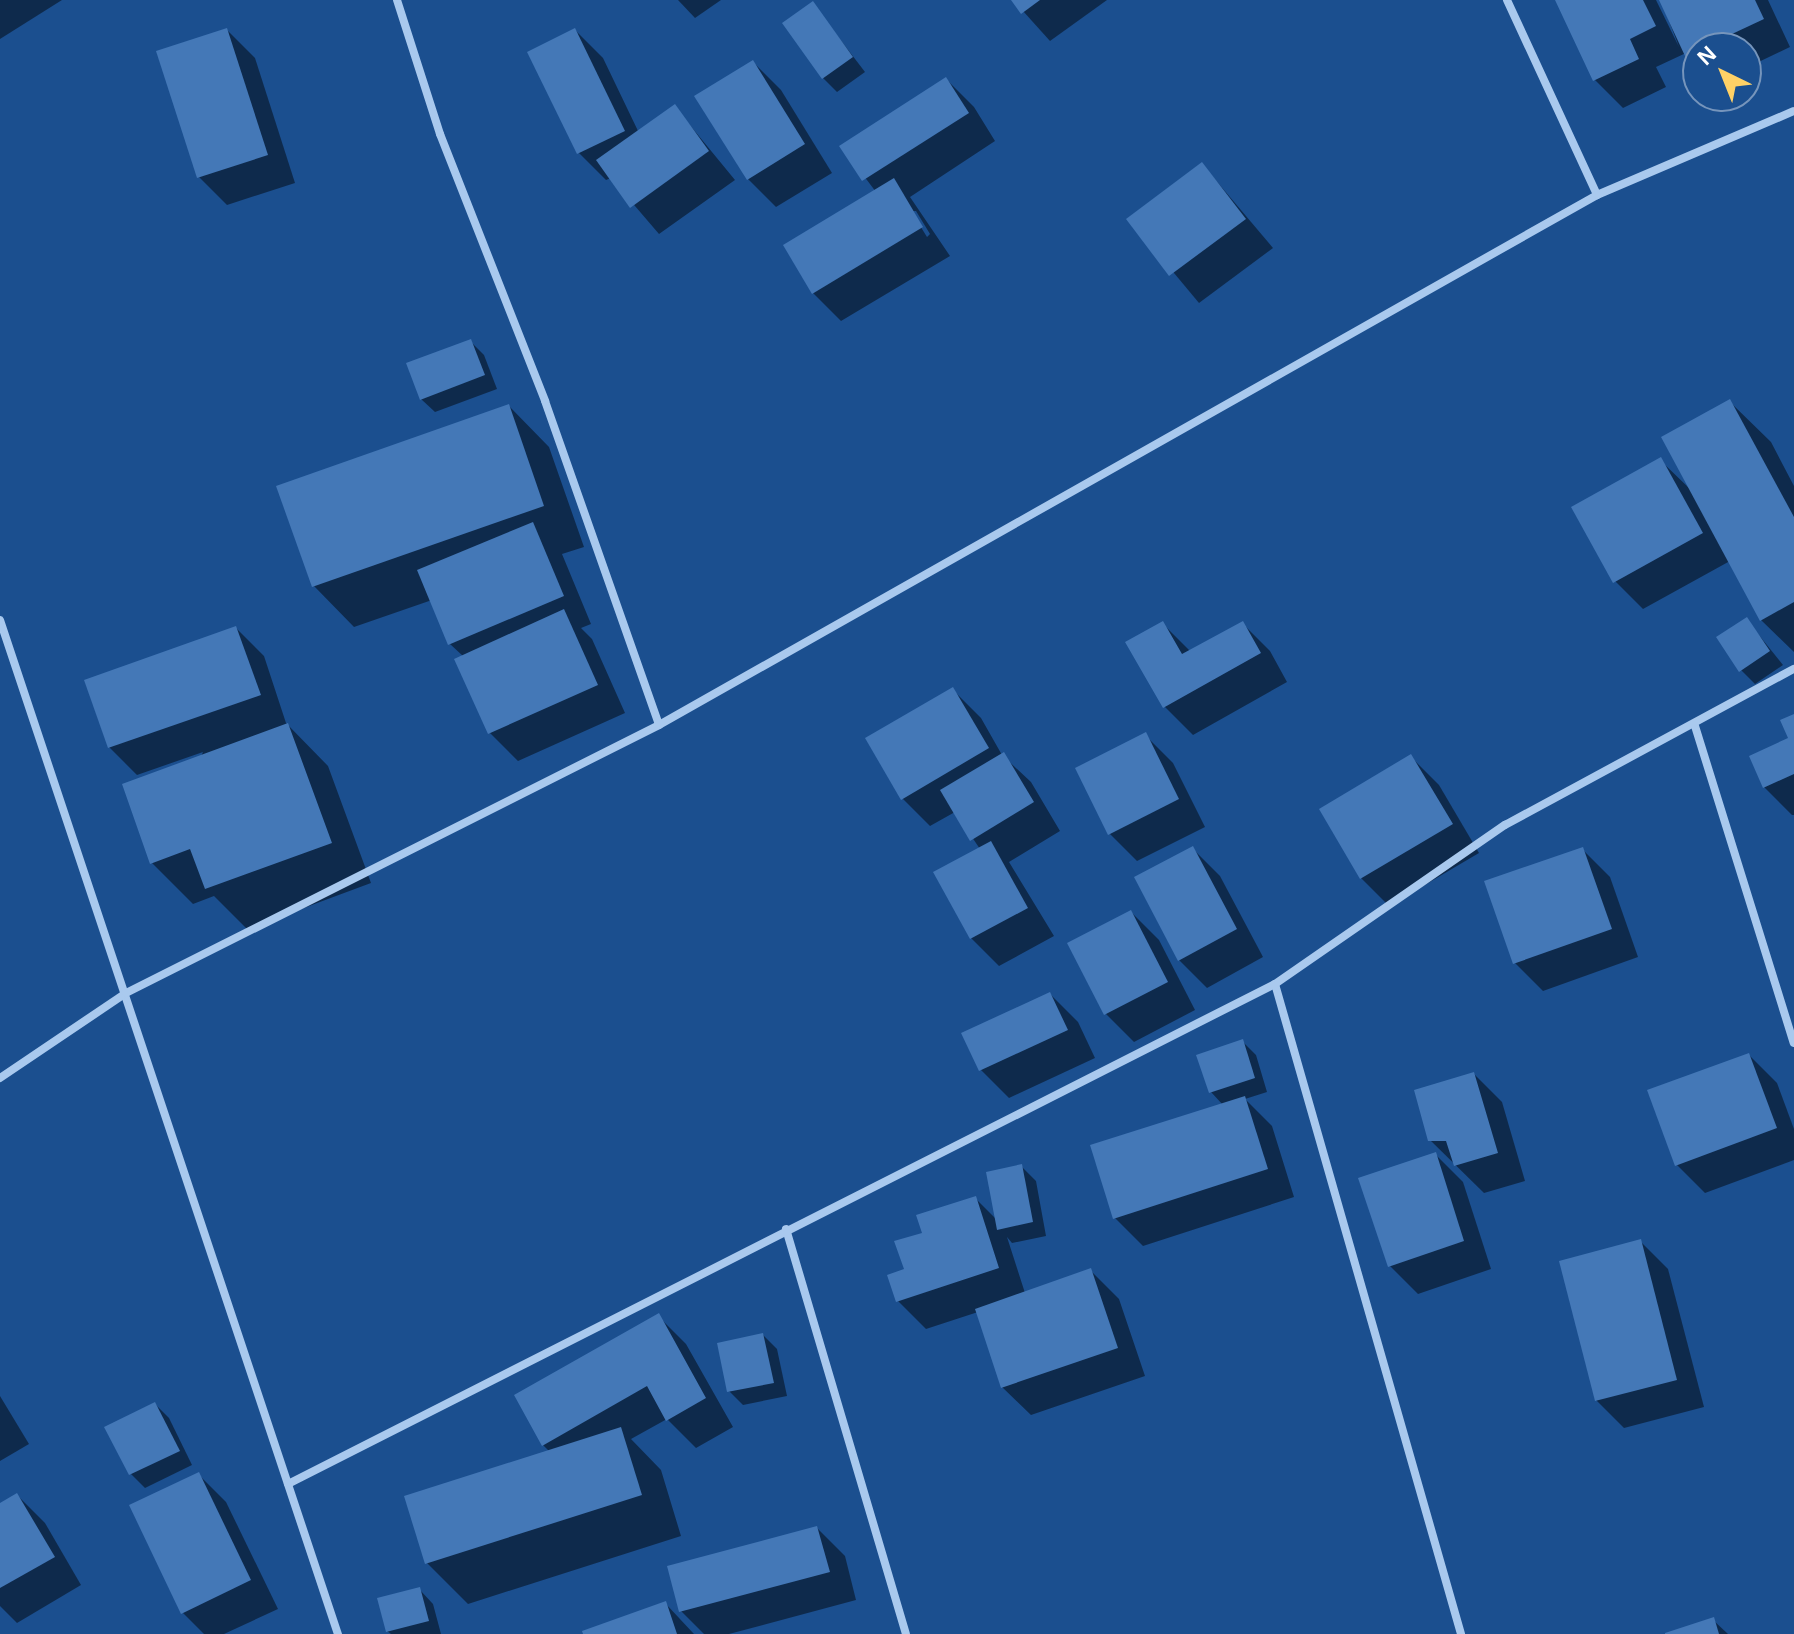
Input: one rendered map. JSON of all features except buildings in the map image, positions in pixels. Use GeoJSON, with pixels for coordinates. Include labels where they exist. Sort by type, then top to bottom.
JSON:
{"type":"FeatureCollection","features":[{"type":"Feature","properties":{"kind":"street"},"geometry":{"type":"LineString","coordinates":[[397,0],[440,134],[545,401],[659,725]]}},
{"type":"Feature","properties":{"kind":"street"},"geometry":{"type":"LineString","coordinates":[[1507,0],[1597,195]]}},
{"type":"Feature","properties":{"kind":"street"},"geometry":{"type":"LineString","coordinates":[[0,1078],[126,993],[659,725],[1597,195],[1794,111]]}},
{"type":"Feature","properties":{"kind":"street"},"geometry":{"type":"LineString","coordinates":[[0,620],[338,1634]]}},
{"type":"Feature","properties":{"kind":"street"},"geometry":{"type":"LineString","coordinates":[[288,1484],[786,1229],[1275,984],[1505,825],[1695,726],[1794,669]]}},
{"type":"Feature","properties":{"kind":"street"},"geometry":{"type":"LineString","coordinates":[[1695,726],[1794,1043]]}},
{"type":"Feature","properties":{"kind":"street"},"geometry":{"type":"LineString","coordinates":[[1275,984],[1461,1634]]}},
{"type":"Feature","properties":{"kind":"street"},"geometry":{"type":"LineString","coordinates":[[786,1229],[906,1634]]}}]}
